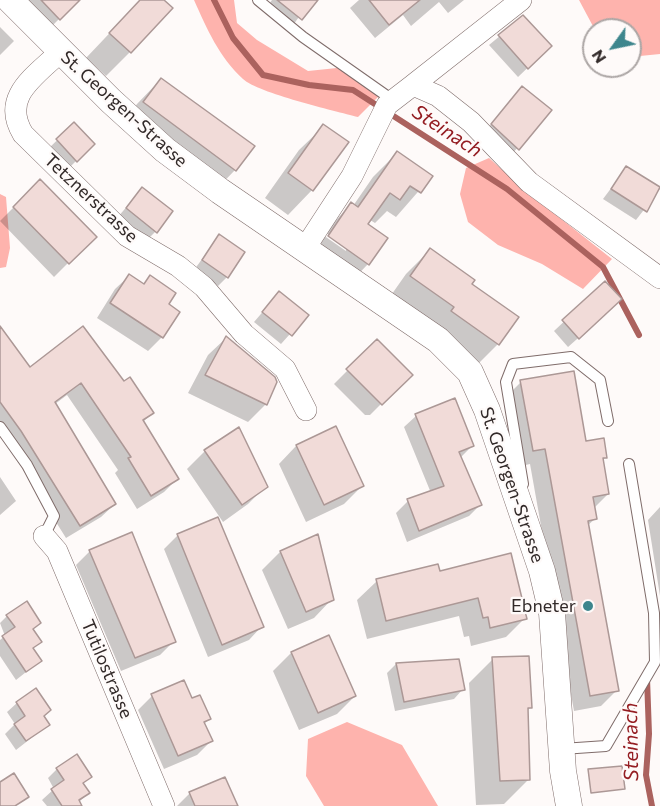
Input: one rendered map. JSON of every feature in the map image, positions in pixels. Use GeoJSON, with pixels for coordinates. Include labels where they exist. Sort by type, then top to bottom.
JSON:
{"type":"FeatureCollection","features":[{"type":"Feature","properties":{"kind":"street","name":"St. Georgen-Strasse"},"geometry":{"type":"LineString","coordinates":[[10,0],[165,150],[220,192],[430,334],[460,359],[477,385],[542,572],[552,613],[562,749],[569,806]]}},
{"type":"Feature","properties":{"kind":"street"},"geometry":{"type":"LineString","coordinates":[[305,249],[352,176],[374,128],[391,103],[521,0]]}},
{"type":"Feature","properties":{"kind":"street","name":"Tetznerstrasse"},"geometry":{"type":"LineString","coordinates":[[61,51],[20,92],[7,110],[23,134],[111,221],[143,247],[192,275],[244,334],[285,369],[306,410]]}},
{"type":"Feature","properties":{"kind":"street"},"geometry":{"type":"LineString","coordinates":[[413,85],[438,96],[471,122],[529,182],[660,278]]}},
{"type":"Feature","properties":{"kind":"street","name":"Tutilostrasse"},"geometry":{"type":"LineString","coordinates":[[44,536],[57,550],[164,806]]}},
{"type":"Feature","properties":{"kind":"lane"},"geometry":{"type":"LineString","coordinates":[[258,0],[391,103]]}},
{"type":"Feature","properties":{"kind":"lane"},"geometry":{"type":"LineString","coordinates":[[515,492],[524,489],[506,382],[513,364],[571,357],[600,380],[608,421]]}},
{"type":"Feature","properties":{"kind":"lane"},"geometry":{"type":"LineString","coordinates":[[0,427],[27,465],[54,516],[44,536]]}},
{"type":"Feature","properties":{"kind":"lane"},"geometry":{"type":"LineString","coordinates":[[562,749],[606,746],[655,662],[654,612],[629,464]]}},
{"type":"Feature","properties":{"kind":"shaded area"},"geometry":{"type":"Polygon","coordinates":[[[194,0],[234,0],[237,23],[257,40],[308,71],[337,68],[380,95],[358,117],[298,101],[251,84],[243,79],[220,52],[194,0]]]}},
{"type":"Feature","properties":{"kind":"shaded area"},"geometry":{"type":"Polygon","coordinates":[[[579,0],[660,0],[660,54],[642,56],[642,18],[589,18],[579,0]]]}},
{"type":"Feature","properties":{"kind":"shaded area"},"geometry":{"type":"Polygon","coordinates":[[[489,158],[527,192],[612,259],[583,289],[542,264],[498,245],[468,222],[460,194],[466,168],[489,158]]]}},
{"type":"Feature","properties":{"kind":"shaded area"},"geometry":{"type":"Polygon","coordinates":[[[0,194],[6,197],[10,248],[6,267],[0,268],[0,194]]]}},
{"type":"Feature","properties":{"kind":"shaded area"},"geometry":{"type":"Polygon","coordinates":[[[347,722],[402,745],[438,806],[324,806],[306,776],[308,739],[347,722]]]}},
{"type":"Feature","properties":{"kind":"building"},"geometry":{"type":"Polygon","coordinates":[[[41,0],[80,0],[60,20],[41,0]]]}},
{"type":"Feature","properties":{"kind":"building"},"geometry":{"type":"Polygon","coordinates":[[[140,0],[164,0],[173,8],[131,53],[109,33],[140,0]]]}},
{"type":"Feature","properties":{"kind":"building"},"geometry":{"type":"Polygon","coordinates":[[[277,0],[318,0],[302,20],[277,0]]]}},
{"type":"Feature","properties":{"kind":"building"},"geometry":{"type":"Polygon","coordinates":[[[369,0],[420,0],[389,25],[369,0]]]}},
{"type":"Feature","properties":{"kind":"building"},"geometry":{"type":"Polygon","coordinates":[[[523,15],[552,46],[528,69],[498,35],[523,15]]]}},
{"type":"Feature","properties":{"kind":"building"},"geometry":{"type":"Polygon","coordinates":[[[161,78],[255,146],[236,171],[143,102],[161,78]]]}},
{"type":"Feature","properties":{"kind":"building"},"geometry":{"type":"Polygon","coordinates":[[[522,86],[552,110],[519,150],[491,124],[522,86]]]}},
{"type":"Feature","properties":{"kind":"building"},"geometry":{"type":"Polygon","coordinates":[[[74,122],[95,144],[77,162],[56,139],[74,122]]]}},
{"type":"Feature","properties":{"kind":"building"},"geometry":{"type":"Polygon","coordinates":[[[323,124],[349,142],[313,191],[288,173],[323,124]]]}},
{"type":"Feature","properties":{"kind":"building"},"geometry":{"type":"Polygon","coordinates":[[[397,151],[433,176],[421,193],[410,186],[400,200],[390,193],[368,224],[388,238],[369,265],[328,236],[351,202],[358,207],[397,151]]]}},
{"type":"Feature","properties":{"kind":"building"},"geometry":{"type":"Polygon","coordinates":[[[626,166],[660,187],[647,212],[611,189],[626,166]]]}},
{"type":"Feature","properties":{"kind":"building"},"geometry":{"type":"Polygon","coordinates":[[[40,179],[97,237],[69,264],[13,207],[40,179]]]}},
{"type":"Feature","properties":{"kind":"building"},"geometry":{"type":"Polygon","coordinates":[[[142,187],[173,211],[157,233],[126,208],[142,187]]]}},
{"type":"Feature","properties":{"kind":"building"},"geometry":{"type":"Polygon","coordinates":[[[219,234],[245,252],[228,278],[202,260],[219,234]]]}},
{"type":"Feature","properties":{"kind":"building"},"geometry":{"type":"Polygon","coordinates":[[[430,248],[475,280],[472,284],[519,317],[499,345],[451,311],[454,307],[410,276],[430,248]]]}},
{"type":"Feature","properties":{"kind":"building"},"geometry":{"type":"Polygon","coordinates":[[[129,274],[144,284],[150,275],[176,293],[169,304],[180,312],[163,338],[110,303],[129,274]]]}},
{"type":"Feature","properties":{"kind":"building"},"geometry":{"type":"Polygon","coordinates":[[[605,281],[622,299],[579,339],[562,320],[605,281]]]}},
{"type":"Feature","properties":{"kind":"building"},"geometry":{"type":"Polygon","coordinates":[[[279,291],[309,315],[292,336],[262,312],[279,291]]]}},
{"type":"Feature","properties":{"kind":"building"},"geometry":{"type":"Polygon","coordinates":[[[0,326],[30,367],[83,326],[124,381],[130,377],[154,413],[143,420],[179,479],[151,496],[128,458],[131,457],[81,383],[55,402],[116,504],[80,526],[21,431],[0,402],[0,326]]]}},
{"type":"Feature","properties":{"kind":"building"},"geometry":{"type":"Polygon","coordinates":[[[226,336],[275,377],[277,382],[267,405],[205,375],[226,336]]]}},
{"type":"Feature","properties":{"kind":"building"},"geometry":{"type":"Polygon","coordinates":[[[377,339],[413,375],[382,405],[346,369],[377,339]]]}},
{"type":"Feature","properties":{"kind":"building","name":"Ebneter"},"geometry":{"type":"Polygon","coordinates":[[[574,371],[586,441],[604,438],[607,458],[603,458],[609,494],[593,497],[597,519],[588,521],[619,691],[590,696],[545,449],[533,451],[520,380],[574,371]]]}},
{"type":"Feature","properties":{"kind":"building"},"geometry":{"type":"Polygon","coordinates":[[[455,398],[474,446],[459,452],[482,505],[419,531],[407,499],[444,486],[415,414],[455,398]]]}},
{"type":"Feature","properties":{"kind":"building"},"geometry":{"type":"Polygon","coordinates":[[[336,426],[364,486],[324,505],[296,445],[336,426]]]}},
{"type":"Feature","properties":{"kind":"building"},"geometry":{"type":"Polygon","coordinates":[[[239,427],[268,487],[242,505],[204,450],[239,427]]]}},
{"type":"Feature","properties":{"kind":"building"},"geometry":{"type":"Polygon","coordinates":[[[218,517],[264,627],[222,645],[177,534],[218,517]]]}},
{"type":"Feature","properties":{"kind":"building"},"geometry":{"type":"Polygon","coordinates":[[[132,532],[176,642],[135,658],[89,550],[132,532]]]}},
{"type":"Feature","properties":{"kind":"building"},"geometry":{"type":"Polygon","coordinates":[[[318,534],[334,600],[306,612],[280,551],[318,534]]]}},
{"type":"Feature","properties":{"kind":"building"},"geometry":{"type":"Polygon","coordinates":[[[511,553],[527,619],[490,628],[488,617],[483,618],[478,598],[386,621],[376,579],[438,564],[440,571],[511,553]]]}},
{"type":"Feature","properties":{"kind":"building"},"geometry":{"type":"Polygon","coordinates":[[[27,601],[41,623],[33,629],[42,642],[33,648],[42,661],[26,672],[2,636],[15,627],[6,615],[27,601]]]}},
{"type":"Feature","properties":{"kind":"building"},"geometry":{"type":"Polygon","coordinates":[[[329,635],[356,696],[318,713],[291,652],[329,635]]]}},
{"type":"Feature","properties":{"kind":"building"},"geometry":{"type":"Polygon","coordinates":[[[529,656],[532,708],[528,708],[530,780],[500,781],[492,657],[529,656]]]}},
{"type":"Feature","properties":{"kind":"building"},"geometry":{"type":"Polygon","coordinates":[[[459,659],[465,690],[404,702],[396,663],[459,659]]]}},
{"type":"Feature","properties":{"kind":"building"},"geometry":{"type":"Polygon","coordinates":[[[184,680],[192,698],[200,695],[211,719],[204,722],[213,741],[178,756],[151,694],[184,680]]]}},
{"type":"Feature","properties":{"kind":"building"},"geometry":{"type":"Polygon","coordinates":[[[36,688],[51,710],[44,716],[50,725],[26,741],[14,724],[25,716],[16,702],[36,688]]]}},
{"type":"Feature","properties":{"kind":"building"},"geometry":{"type":"Polygon","coordinates":[[[77,754],[92,777],[83,783],[90,793],[79,800],[82,806],[62,806],[51,789],[64,780],[56,768],[77,754]]]}},
{"type":"Feature","properties":{"kind":"building"},"geometry":{"type":"Polygon","coordinates":[[[622,766],[625,789],[591,793],[588,769],[622,766]]]}},
{"type":"Feature","properties":{"kind":"building"},"geometry":{"type":"Polygon","coordinates":[[[14,773],[29,797],[15,806],[0,806],[0,782],[14,773]]]}},
{"type":"Feature","properties":{"kind":"building"},"geometry":{"type":"Polygon","coordinates":[[[225,777],[238,806],[195,806],[189,792],[225,777]]]}},
{"type":"Feature","properties":{"kind":"waterway","name":"Steinach"},"geometry":{"type":"LineString","coordinates":[[214,0],[233,38],[263,75],[309,85],[353,90],[507,189],[603,267],[639,335]]}},
{"type":"Feature","properties":{"kind":"waterway","name":"Steinach"},"geometry":{"type":"LineString","coordinates":[[647,678],[649,734],[646,775],[652,806]]}},
{"type":"Feature","properties":{"kind":"place","name":"Ebneter"},"geometry":{"type":"Point","coordinates":[588,606]}}]}
